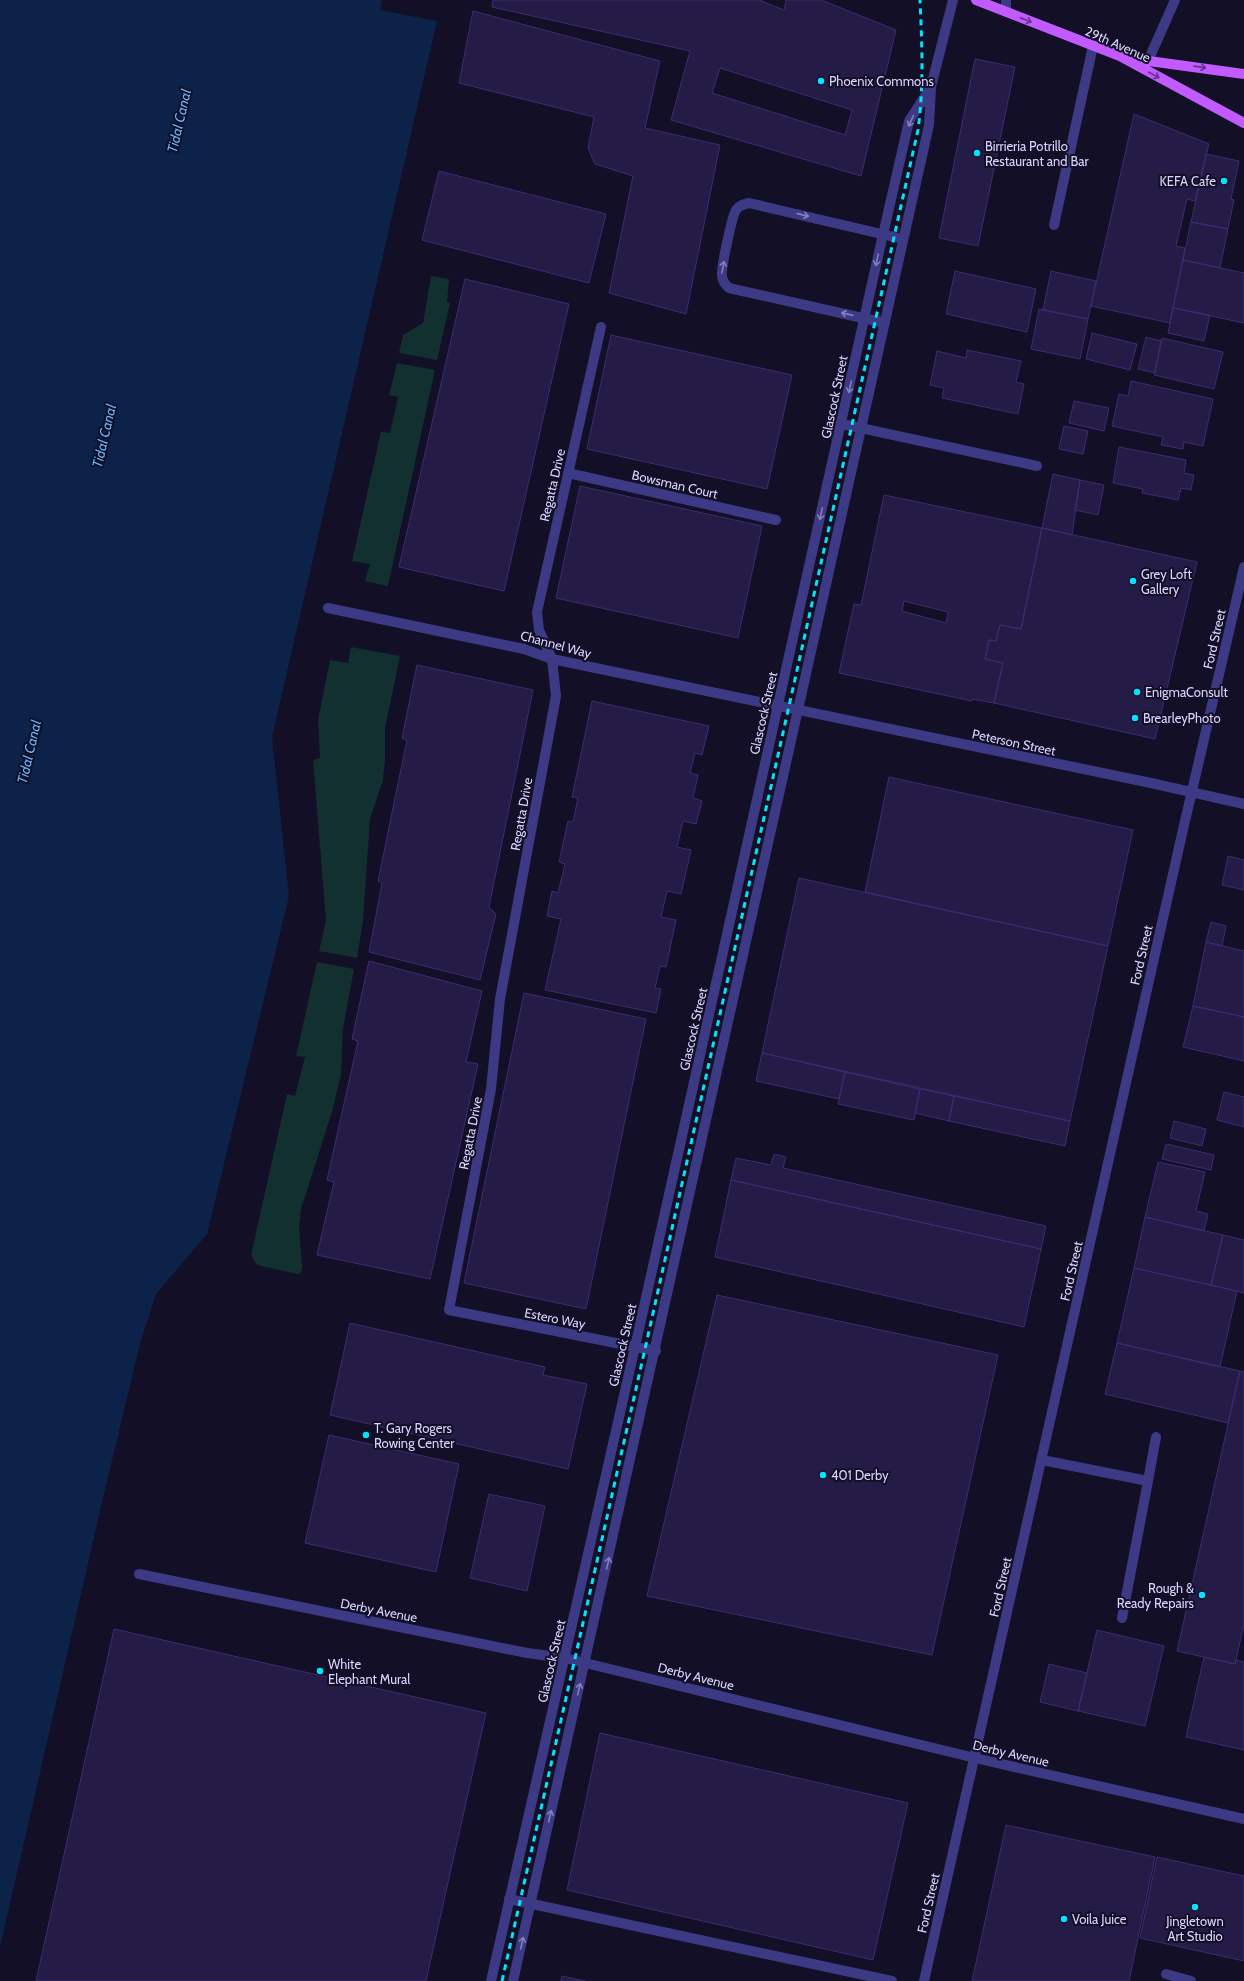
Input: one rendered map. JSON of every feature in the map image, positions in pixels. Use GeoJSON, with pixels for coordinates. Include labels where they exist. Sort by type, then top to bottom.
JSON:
{"type":"FeatureCollection","features":[{"type":"Feature","properties":{"kind":"main road","name":"29th Avenue"},"geometry":{"type":"LineString","coordinates":[[976,0],[1120,56],[1244,123]]}},
{"type":"Feature","properties":{"kind":"main road"},"geometry":{"type":"LineString","coordinates":[[1120,56],[1244,74]]}},
{"type":"Feature","properties":{"kind":"street","name":"Glascock Street"},"geometry":{"type":"LineString","coordinates":[[513,1981],[656,1350],[903,239],[930,125],[931,87],[953,0]]}},
{"type":"Feature","properties":{"kind":"street"},"geometry":{"type":"LineString","coordinates":[[1006,0],[1006,12]]}},
{"type":"Feature","properties":{"kind":"street"},"geometry":{"type":"LineString","coordinates":[[1148,60],[1175,0]]}},
{"type":"Feature","properties":{"kind":"street"},"geometry":{"type":"LineString","coordinates":[[1054,225],[1093,46]]}},
{"type":"Feature","properties":{"kind":"street","name":"Glascock Street"},"geometry":{"type":"LineString","coordinates":[[491,1981],[635,1347],[909,121],[931,87]]}},
{"type":"Feature","properties":{"kind":"street"},"geometry":{"type":"LineString","coordinates":[[885,323],[729,288],[724,283],[722,274],[735,210],[741,205],[749,203],[903,239]]}},
{"type":"Feature","properties":{"kind":"street","name":"Regatta Drive"},"geometry":{"type":"LineString","coordinates":[[448,1310],[491,1089],[500,999],[556,696],[552,659],[539,630],[537,612],[601,327]]}},
{"type":"Feature","properties":{"kind":"street"},"geometry":{"type":"LineString","coordinates":[[842,424],[1037,466]]}},
{"type":"Feature","properties":{"kind":"street","name":"Bowsman Court"},"geometry":{"type":"LineString","coordinates":[[568,474],[776,520]]}},
{"type":"Feature","properties":{"kind":"street","name":"Ford Street"},"geometry":{"type":"LineString","coordinates":[[924,1981],[1191,792],[1244,568]]}},
{"type":"Feature","properties":{"kind":"street","name":"Channel Way"},"geometry":{"type":"LineString","coordinates":[[328,608],[524,649],[552,659],[778,706]]}},
{"type":"Feature","properties":{"kind":"street","name":"Peterson Street"},"geometry":{"type":"LineString","coordinates":[[778,706],[1244,804]]}},
{"type":"Feature","properties":{"kind":"street","name":"Estero Way"},"geometry":{"type":"LineString","coordinates":[[448,1310],[656,1350]]}},
{"type":"Feature","properties":{"kind":"street"},"geometry":{"type":"LineString","coordinates":[[1122,1618],[1156,1437]]}},
{"type":"Feature","properties":{"kind":"street"},"geometry":{"type":"LineString","coordinates":[[1042,1460],[1148,1481]]}},
{"type":"Feature","properties":{"kind":"street","name":"Derby Avenue"},"geometry":{"type":"LineString","coordinates":[[139,1574],[519,1651],[565,1658],[975,1758],[1244,1820]]}},
{"type":"Feature","properties":{"kind":"street"},"geometry":{"type":"LineString","coordinates":[[509,1899],[892,1981]]}},
{"type":"Feature","properties":{"kind":"street"},"geometry":{"type":"LineString","coordinates":[[1166,1974],[1191,1981]]}},
{"type":"Feature","properties":{"kind":"green space"},"geometry":{"type":"Polygon","coordinates":[[[431,276],[449,279],[447,302],[450,303],[437,360],[399,353],[403,335],[423,323],[431,276]]]}},
{"type":"Feature","properties":{"kind":"green space"},"geometry":{"type":"Polygon","coordinates":[[[397,363],[435,370],[388,586],[365,581],[370,564],[352,561],[381,432],[390,433],[398,397],[389,395],[397,363]]]}},
{"type":"Feature","properties":{"kind":"green space"},"geometry":{"type":"Polygon","coordinates":[[[351,647],[400,656],[385,728],[383,780],[370,819],[363,921],[357,958],[319,951],[326,921],[313,760],[320,758],[318,720],[330,660],[348,663],[351,647]]]}},
{"type":"Feature","properties":{"kind":"green space"},"geometry":{"type":"Polygon","coordinates":[[[317,962],[354,969],[343,1029],[341,1074],[332,1112],[301,1209],[299,1227],[302,1266],[301,1273],[297,1274],[257,1265],[251,1255],[287,1094],[295,1096],[305,1057],[296,1056],[317,962]]]}},
{"type":"Feature","properties":{"kind":"water","name":"Tidal Canal"},"geometry":{"type":"Polygon","coordinates":[[[0,0],[382,0],[380,10],[437,21],[272,737],[289,896],[207,1234],[156,1294],[140,1344],[103,1498],[0,1947],[0,0]]]}},
{"type":"Feature","properties":{"kind":"building","name":"Phoenix Commons"},"geometry":{"type":"Polygon","coordinates":[[[493,0],[759,0],[784,10],[786,0],[821,0],[896,30],[861,176],[671,120],[690,51],[492,7],[493,0]],[[720,68],[712,93],[845,135],[852,110],[720,68]]]}},
{"type":"Feature","properties":{"kind":"building"},"geometry":{"type":"Polygon","coordinates":[[[473,11],[660,61],[645,128],[720,145],[686,314],[609,293],[633,176],[595,164],[588,148],[594,117],[459,83],[473,11]]]}},
{"type":"Feature","properties":{"kind":"building","name":"Birrieria Potrillo Restaurant and Bar"},"geometry":{"type":"Polygon","coordinates":[[[975,59],[1015,67],[978,246],[939,238],[975,59]]]}},
{"type":"Feature","properties":{"kind":"building"},"geometry":{"type":"Polygon","coordinates":[[[1134,114],[1209,144],[1195,201],[1187,199],[1176,246],[1185,248],[1170,323],[1091,306],[1134,114]]]}},
{"type":"Feature","properties":{"kind":"building"},"geometry":{"type":"Polygon","coordinates":[[[1206,154],[1239,161],[1231,199],[1234,200],[1228,229],[1191,222],[1206,154]]]}},
{"type":"Feature","properties":{"kind":"building"},"geometry":{"type":"Polygon","coordinates":[[[439,171],[606,214],[589,283],[422,240],[439,171]]]}},
{"type":"Feature","properties":{"kind":"building"},"geometry":{"type":"Polygon","coordinates":[[[1191,222],[1228,229],[1220,268],[1183,260],[1191,222]]]}},
{"type":"Feature","properties":{"kind":"building"},"geometry":{"type":"Polygon","coordinates":[[[1183,260],[1244,273],[1244,323],[1173,308],[1183,260]]]}},
{"type":"Feature","properties":{"kind":"building"},"geometry":{"type":"Polygon","coordinates":[[[955,271],[1036,289],[1027,332],[946,314],[955,271]]]}},
{"type":"Feature","properties":{"kind":"building"},"geometry":{"type":"Polygon","coordinates":[[[1051,271],[1096,281],[1088,319],[1043,310],[1051,271]]]}},
{"type":"Feature","properties":{"kind":"building"},"geometry":{"type":"Polygon","coordinates":[[[465,279],[569,304],[504,591],[399,567],[465,279]]]}},
{"type":"Feature","properties":{"kind":"building"},"geometry":{"type":"Polygon","coordinates":[[[1173,308],[1210,315],[1204,341],[1168,333],[1173,308]]]}},
{"type":"Feature","properties":{"kind":"building"},"geometry":{"type":"Polygon","coordinates":[[[1039,309],[1088,319],[1080,359],[1031,349],[1039,309]]]}},
{"type":"Feature","properties":{"kind":"building"},"geometry":{"type":"Polygon","coordinates":[[[1092,333],[1137,344],[1130,370],[1086,359],[1092,333]]]}},
{"type":"Feature","properties":{"kind":"building"},"geometry":{"type":"Polygon","coordinates":[[[611,335],[792,375],[767,489],[587,449],[611,335]]]}},
{"type":"Feature","properties":{"kind":"building"},"geometry":{"type":"Polygon","coordinates":[[[1146,337],[1161,341],[1155,373],[1138,369],[1146,337]]]}},
{"type":"Feature","properties":{"kind":"building"},"geometry":{"type":"Polygon","coordinates":[[[1162,338],[1223,352],[1214,389],[1154,375],[1162,338]]]}},
{"type":"Feature","properties":{"kind":"building"},"geometry":{"type":"Polygon","coordinates":[[[967,350],[1021,361],[1016,382],[1024,384],[1018,414],[942,398],[944,388],[930,385],[937,351],[966,358],[967,350]]]}},
{"type":"Feature","properties":{"kind":"building"},"geometry":{"type":"Polygon","coordinates":[[[1131,381],[1213,399],[1203,446],[1184,442],[1183,449],[1161,445],[1163,437],[1112,426],[1119,394],[1128,396],[1131,381]]]}},
{"type":"Feature","properties":{"kind":"building"},"geometry":{"type":"Polygon","coordinates":[[[1074,401],[1109,408],[1104,431],[1069,423],[1074,401]]]}},
{"type":"Feature","properties":{"kind":"building"},"geometry":{"type":"Polygon","coordinates":[[[1064,426],[1088,431],[1083,454],[1059,449],[1064,426]]]}},
{"type":"Feature","properties":{"kind":"building"},"geometry":{"type":"Polygon","coordinates":[[[1119,447],[1186,460],[1184,473],[1194,475],[1191,490],[1181,488],[1178,500],[1142,493],[1143,489],[1113,483],[1119,447]]]}},
{"type":"Feature","properties":{"kind":"building"},"geometry":{"type":"Polygon","coordinates":[[[1053,474],[1080,480],[1072,535],[1042,528],[1053,474]]]}},
{"type":"Feature","properties":{"kind":"building"},"geometry":{"type":"Polygon","coordinates":[[[1080,480],[1104,485],[1098,515],[1075,510],[1080,480]]]}},
{"type":"Feature","properties":{"kind":"building"},"geometry":{"type":"Polygon","coordinates":[[[580,486],[762,526],[738,638],[556,598],[580,486]]]}},
{"type":"Feature","properties":{"kind":"building"},"geometry":{"type":"Polygon","coordinates":[[[884,495],[1042,528],[1021,629],[1000,625],[996,641],[989,640],[985,659],[1003,663],[994,703],[972,699],[972,701],[839,673],[854,604],[861,605],[884,495]],[[904,601],[902,611],[946,623],[948,612],[904,601]]]}},
{"type":"Feature","properties":{"kind":"building"},"geometry":{"type":"Polygon","coordinates":[[[1042,528],[1197,562],[1155,739],[994,703],[1003,663],[985,659],[989,640],[996,641],[1000,625],[1021,629],[1042,528]]]}},
{"type":"Feature","properties":{"kind":"building"},"geometry":{"type":"Polygon","coordinates":[[[417,665],[533,690],[489,907],[496,914],[480,980],[369,952],[382,883],[378,881],[407,740],[402,738],[417,665]]]}},
{"type":"Feature","properties":{"kind":"building"},"geometry":{"type":"Polygon","coordinates":[[[592,701],[709,726],[702,755],[695,753],[690,773],[698,775],[693,798],[702,801],[696,824],[683,821],[677,847],[691,850],[681,894],[667,891],[661,917],[676,920],[666,967],[660,966],[655,988],[661,989],[656,1013],[545,990],[561,919],[547,916],[552,891],[558,893],[565,864],[559,862],[568,821],[573,822],[578,798],[572,797],[592,701]]]}},
{"type":"Feature","properties":{"kind":"building"},"geometry":{"type":"Polygon","coordinates":[[[889,777],[1133,830],[1108,946],[865,892],[889,777]]]}},
{"type":"Feature","properties":{"kind":"building"},"geometry":{"type":"Polygon","coordinates":[[[1228,856],[1244,860],[1244,890],[1222,885],[1228,856]]]}},
{"type":"Feature","properties":{"kind":"building"},"geometry":{"type":"Polygon","coordinates":[[[799,878],[1108,946],[1070,1121],[762,1053],[799,878]]]}},
{"type":"Feature","properties":{"kind":"building"},"geometry":{"type":"Polygon","coordinates":[[[1211,922],[1226,926],[1222,946],[1206,942],[1211,922]]]}},
{"type":"Feature","properties":{"kind":"building"},"geometry":{"type":"Polygon","coordinates":[[[1206,942],[1244,951],[1244,1017],[1193,1006],[1206,942]]]}},
{"type":"Feature","properties":{"kind":"building"},"geometry":{"type":"Polygon","coordinates":[[[369,961],[482,991],[466,1062],[478,1064],[430,1279],[317,1255],[334,1182],[327,1180],[358,1041],[352,1039],[369,961]]]}},
{"type":"Feature","properties":{"kind":"building"},"geometry":{"type":"Polygon","coordinates":[[[524,993],[646,1019],[586,1309],[464,1283],[524,993]]]}},
{"type":"Feature","properties":{"kind":"building"},"geometry":{"type":"Polygon","coordinates":[[[1193,1006],[1244,1017],[1244,1061],[1183,1047],[1193,1006]]]}},
{"type":"Feature","properties":{"kind":"building"},"geometry":{"type":"Polygon","coordinates":[[[762,1053],[845,1072],[839,1099],[756,1081],[762,1053]]]}},
{"type":"Feature","properties":{"kind":"building"},"geometry":{"type":"Polygon","coordinates":[[[845,1072],[920,1089],[914,1120],[838,1104],[845,1072]]]}},
{"type":"Feature","properties":{"kind":"building"},"geometry":{"type":"Polygon","coordinates":[[[920,1089],[954,1096],[949,1121],[915,1113],[920,1089]]]}},
{"type":"Feature","properties":{"kind":"building"},"geometry":{"type":"Polygon","coordinates":[[[1224,1092],[1244,1097],[1244,1127],[1217,1120],[1224,1092]]]}},
{"type":"Feature","properties":{"kind":"building"},"geometry":{"type":"Polygon","coordinates":[[[954,1096],[1070,1121],[1065,1146],[949,1121],[954,1096]]]}},
{"type":"Feature","properties":{"kind":"building"},"geometry":{"type":"Polygon","coordinates":[[[1174,1121],[1206,1129],[1202,1146],[1170,1138],[1174,1121]]]}},
{"type":"Feature","properties":{"kind":"building"},"geometry":{"type":"Polygon","coordinates":[[[1166,1144],[1214,1155],[1211,1170],[1162,1159],[1166,1144]]]}},
{"type":"Feature","properties":{"kind":"building"},"geometry":{"type":"Polygon","coordinates":[[[774,1154],[786,1157],[783,1168],[1046,1226],[1041,1249],[731,1180],[736,1158],[771,1165],[774,1154]]]}},
{"type":"Feature","properties":{"kind":"building"},"geometry":{"type":"Polygon","coordinates":[[[1158,1162],[1205,1172],[1196,1211],[1208,1214],[1204,1231],[1145,1217],[1158,1162]]]}},
{"type":"Feature","properties":{"kind":"building"},"geometry":{"type":"Polygon","coordinates":[[[731,1180],[1041,1249],[1024,1327],[715,1257],[731,1180]]]}},
{"type":"Feature","properties":{"kind":"building"},"geometry":{"type":"Polygon","coordinates":[[[1145,1217],[1223,1235],[1211,1285],[1134,1268],[1145,1217]]]}},
{"type":"Feature","properties":{"kind":"building"},"geometry":{"type":"Polygon","coordinates":[[[1223,1235],[1244,1240],[1244,1293],[1211,1285],[1223,1235]]]}},
{"type":"Feature","properties":{"kind":"building"},"geometry":{"type":"Polygon","coordinates":[[[1134,1268],[1237,1291],[1220,1367],[1117,1343],[1134,1268]]]}},
{"type":"Feature","properties":{"kind":"building","name":"401 Derby"},"geometry":{"type":"Polygon","coordinates":[[[717,1295],[998,1355],[932,1655],[647,1596],[717,1295]]]}},
{"type":"Feature","properties":{"kind":"building"},"geometry":{"type":"Polygon","coordinates":[[[350,1323],[545,1367],[543,1375],[587,1384],[568,1469],[330,1415],[350,1323]]]}},
{"type":"Feature","properties":{"kind":"building"},"geometry":{"type":"Polygon","coordinates":[[[1117,1343],[1240,1371],[1228,1423],[1105,1394],[1117,1343]]]}},
{"type":"Feature","properties":{"kind":"building"},"geometry":{"type":"Polygon","coordinates":[[[1240,1371],[1244,1372],[1244,1624],[1235,1664],[1177,1651],[1240,1371]]]}},
{"type":"Feature","properties":{"kind":"building"},"geometry":{"type":"Polygon","coordinates":[[[329,1435],[459,1464],[436,1572],[305,1543],[329,1435]]]}},
{"type":"Feature","properties":{"kind":"building"},"geometry":{"type":"Polygon","coordinates":[[[489,1494],[545,1506],[527,1591],[470,1578],[489,1494]]]}},
{"type":"Feature","properties":{"kind":"building"},"geometry":{"type":"Polygon","coordinates":[[[114,1629],[486,1713],[426,1981],[36,1981],[114,1629]]]}},
{"type":"Feature","properties":{"kind":"building"},"geometry":{"type":"Polygon","coordinates":[[[1097,1630],[1164,1646],[1145,1726],[1078,1711],[1097,1630]]]}},
{"type":"Feature","properties":{"kind":"building"},"geometry":{"type":"Polygon","coordinates":[[[1204,1657],[1235,1664],[1236,1660],[1244,1662],[1244,1750],[1186,1737],[1204,1657]]]}},
{"type":"Feature","properties":{"kind":"building"},"geometry":{"type":"Polygon","coordinates":[[[1049,1664],[1087,1673],[1078,1711],[1040,1702],[1049,1664]]]}},
{"type":"Feature","properties":{"kind":"building"},"geometry":{"type":"Polygon","coordinates":[[[600,1733],[908,1803],[873,1960],[567,1890],[600,1733]]]}},
{"type":"Feature","properties":{"kind":"building","name":"Voila Juice"},"geometry":{"type":"Polygon","coordinates":[[[1006,1825],[1155,1857],[1129,1981],[972,1981],[1006,1825]]]}},
{"type":"Feature","properties":{"kind":"building","name":"Jingletown Art Studio"},"geometry":{"type":"Polygon","coordinates":[[[1157,1857],[1244,1876],[1244,1961],[1140,1938],[1157,1857]]]}},
{"type":"Feature","properties":{"kind":"building"},"geometry":{"type":"Polygon","coordinates":[[[562,1976],[585,1981],[561,1981],[562,1976]]]}},
{"type":"Feature","properties":{"kind":"railway"},"geometry":{"type":"LineString","coordinates":[[502,1981],[918,130],[922,81],[920,0]]}},
{"type":"Feature","properties":{"kind":"place","name":"Phoenix Commons"},"geometry":{"type":"Point","coordinates":[821,81]}},
{"type":"Feature","properties":{"kind":"place","name":"Birrieria Potrillo Restaurant and Bar"},"geometry":{"type":"Point","coordinates":[977,153]}},
{"type":"Feature","properties":{"kind":"place","name":"KEFA Cafe"},"geometry":{"type":"Point","coordinates":[1224,181]}},
{"type":"Feature","properties":{"kind":"place","name":"Grey Loft Gallery"},"geometry":{"type":"Point","coordinates":[1133,581]}},
{"type":"Feature","properties":{"kind":"place","name":"EnigmaConsult"},"geometry":{"type":"Point","coordinates":[1137,692]}},
{"type":"Feature","properties":{"kind":"place","name":"BrearleyPhoto"},"geometry":{"type":"Point","coordinates":[1135,718]}},
{"type":"Feature","properties":{"kind":"place","name":"T. Gary Rogers Rowing Center"},"geometry":{"type":"Point","coordinates":[366,1435]}},
{"type":"Feature","properties":{"kind":"place","name":"401 Derby"},"geometry":{"type":"Point","coordinates":[823,1475]}},
{"type":"Feature","properties":{"kind":"place","name":"Rough & Ready Repairs"},"geometry":{"type":"Point","coordinates":[1202,1595]}},
{"type":"Feature","properties":{"kind":"place","name":"White Elephant Mural"},"geometry":{"type":"Point","coordinates":[320,1671]}},
{"type":"Feature","properties":{"kind":"place","name":"Jingletown Art Studio"},"geometry":{"type":"Point","coordinates":[1195,1907]}},
{"type":"Feature","properties":{"kind":"place","name":"Voila Juice"},"geometry":{"type":"Point","coordinates":[1064,1919]}}]}
